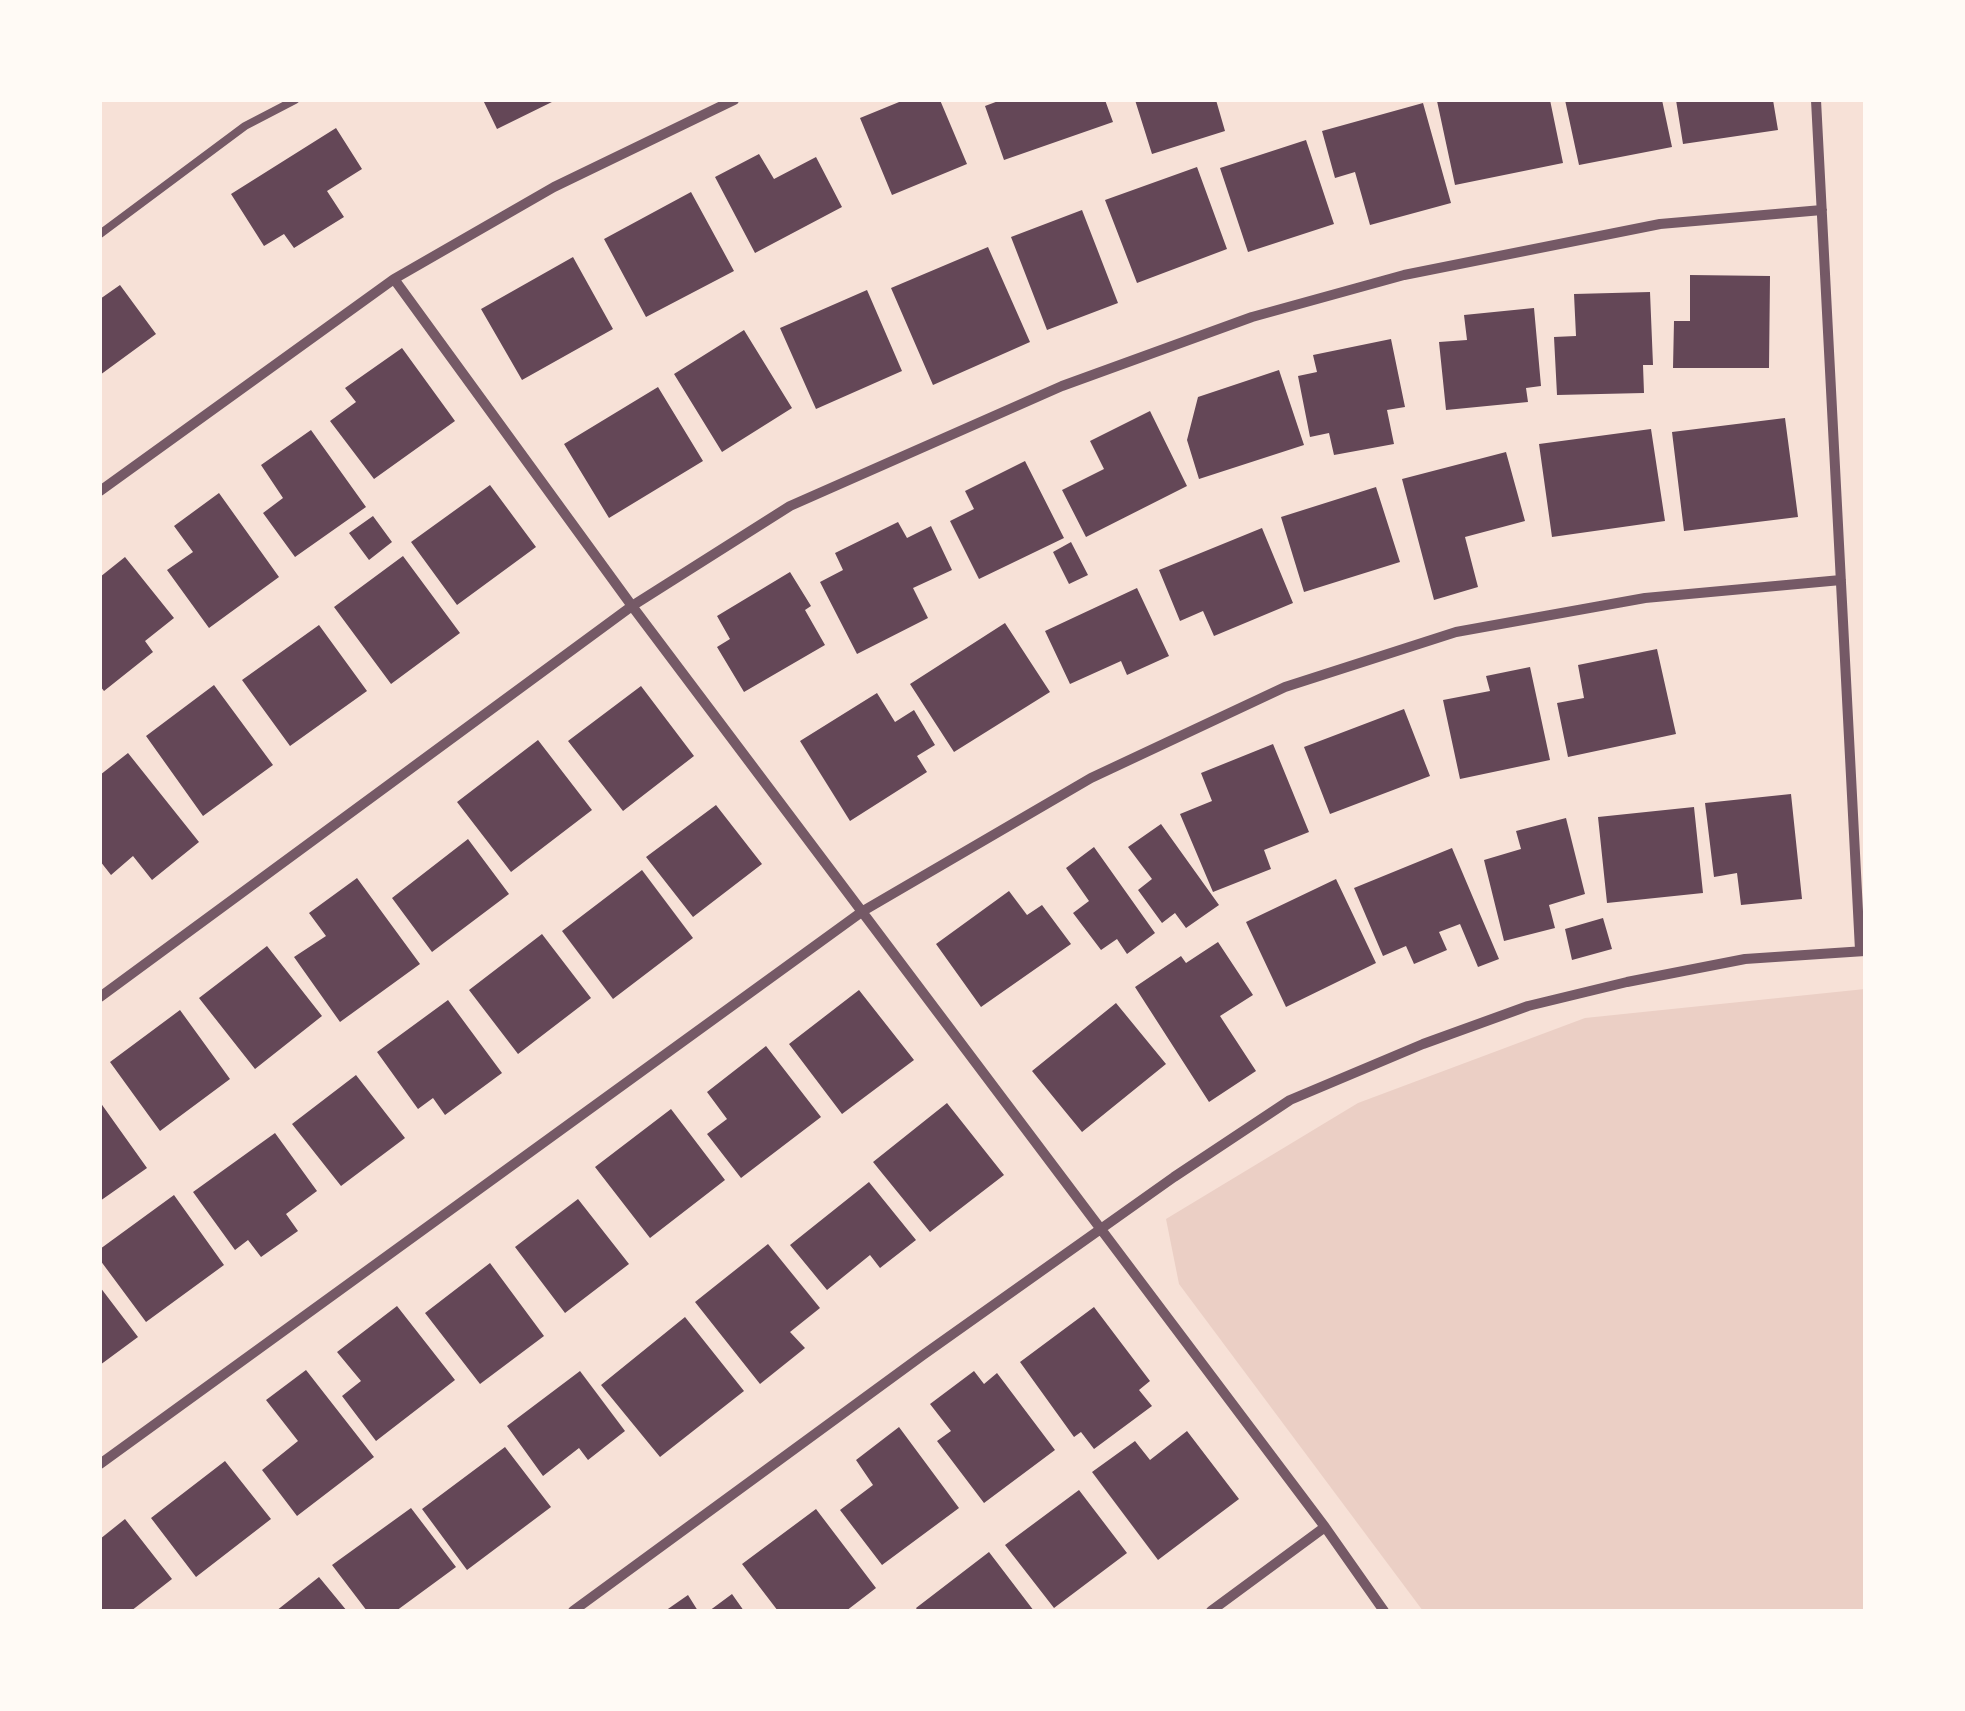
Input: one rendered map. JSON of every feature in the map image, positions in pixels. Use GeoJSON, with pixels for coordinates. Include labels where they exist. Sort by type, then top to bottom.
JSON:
{"type":"FeatureCollection","features":[{"type":"Feature","properties":{"kind":"street"},"geometry":{"type":"LineString","coordinates":[[100,491],[394,279],[554,187],[734,100]]}},
{"type":"Feature","properties":{"kind":"street"},"geometry":{"type":"LineString","coordinates":[[573,1611],[922,1355],[1290,1100],[1423,1044],[1528,1006],[1745,958],[1862,951],[1816,100]]}},
{"type":"Feature","properties":{"kind":"street"},"geometry":{"type":"LineString","coordinates":[[100,996],[632,606],[790,506],[1062,386],[1252,317],[1404,275],[1660,224],[1822,210]]}},
{"type":"Feature","properties":{"kind":"street"},"geometry":{"type":"LineString","coordinates":[[394,279],[632,606],[1384,1611]]}},
{"type":"Feature","properties":{"kind":"street"},"geometry":{"type":"LineString","coordinates":[[100,1464],[863,912],[1091,778],[1284,687],[1456,632],[1645,598],[1841,580]]}},
{"type":"Feature","properties":{"kind":"street"},"geometry":{"type":"LineString","coordinates":[[1211,1611],[1325,1528]]}},
{"type":"Feature","properties":{"kind":"lane"},"geometry":{"type":"LineString","coordinates":[[100,234],[244,126],[295,100]]}},
{"type":"Feature","properties":{"kind":"shaded area"},"geometry":{"type":"Polygon","coordinates":[[[1865,989],[1865,1611],[1423,1611],[1179,1284],[1166,1219],[1358,1103],[1585,1018],[1865,989]]]}},
{"type":"Feature","properties":{"kind":"building"},"geometry":{"type":"Polygon","coordinates":[[[483,100],[556,100],[497,129],[483,100]]]}},
{"type":"Feature","properties":{"kind":"building"},"geometry":{"type":"Polygon","coordinates":[[[904,100],[940,100],[967,164],[892,195],[860,118],[904,100]]]}},
{"type":"Feature","properties":{"kind":"building"},"geometry":{"type":"Polygon","coordinates":[[[1001,100],[1105,100],[1113,122],[1004,160],[985,106],[1001,100]]]}},
{"type":"Feature","properties":{"kind":"building"},"geometry":{"type":"Polygon","coordinates":[[[1135,100],[1216,100],[1225,131],[1152,154],[1135,100]]]}},
{"type":"Feature","properties":{"kind":"building"},"geometry":{"type":"Polygon","coordinates":[[[1550,100],[1563,163],[1455,185],[1437,101],[1550,100]]]}},
{"type":"Feature","properties":{"kind":"building"},"geometry":{"type":"Polygon","coordinates":[[[1565,100],[1662,100],[1672,147],[1579,165],[1565,100]]]}},
{"type":"Feature","properties":{"kind":"building"},"geometry":{"type":"Polygon","coordinates":[[[1676,100],[1773,100],[1778,130],[1683,144],[1676,100]]]}},
{"type":"Feature","properties":{"kind":"building"},"geometry":{"type":"Polygon","coordinates":[[[1423,103],[1451,203],[1370,225],[1355,172],[1335,178],[1322,131],[1423,103]]]}},
{"type":"Feature","properties":{"kind":"building"},"geometry":{"type":"Polygon","coordinates":[[[336,128],[362,169],[327,191],[344,217],[294,248],[284,234],[264,246],[231,194],[336,128]]]}},
{"type":"Feature","properties":{"kind":"building"},"geometry":{"type":"Polygon","coordinates":[[[1306,140],[1334,224],[1248,252],[1220,168],[1306,140]]]}},
{"type":"Feature","properties":{"kind":"building"},"geometry":{"type":"Polygon","coordinates":[[[759,154],[774,179],[816,157],[842,207],[755,253],[715,177],[759,154]]]}},
{"type":"Feature","properties":{"kind":"building"},"geometry":{"type":"Polygon","coordinates":[[[1197,167],[1227,249],[1137,283],[1105,200],[1197,167]]]}},
{"type":"Feature","properties":{"kind":"building"},"geometry":{"type":"Polygon","coordinates":[[[691,192],[734,271],[646,317],[604,239],[691,192]]]}},
{"type":"Feature","properties":{"kind":"building"},"geometry":{"type":"Polygon","coordinates":[[[1082,210],[1118,303],[1047,330],[1011,237],[1082,210]]]}},
{"type":"Feature","properties":{"kind":"building"},"geometry":{"type":"Polygon","coordinates":[[[988,247],[1030,342],[933,385],[891,288],[988,247]]]}},
{"type":"Feature","properties":{"kind":"building"},"geometry":{"type":"Polygon","coordinates":[[[573,257],[613,329],[522,380],[481,309],[573,257]]]}},
{"type":"Feature","properties":{"kind":"building"},"geometry":{"type":"Polygon","coordinates":[[[1690,275],[1770,276],[1769,368],[1673,368],[1674,321],[1690,321],[1690,275]]]}},
{"type":"Feature","properties":{"kind":"building"},"geometry":{"type":"Polygon","coordinates":[[[120,285],[156,334],[100,375],[100,299],[120,285]]]}},
{"type":"Feature","properties":{"kind":"building"},"geometry":{"type":"Polygon","coordinates":[[[867,290],[902,371],[816,409],[780,328],[867,290]]]}},
{"type":"Feature","properties":{"kind":"building"},"geometry":{"type":"Polygon","coordinates":[[[1650,292],[1653,365],[1643,365],[1644,393],[1557,395],[1554,337],[1576,336],[1574,294],[1650,292]]]}},
{"type":"Feature","properties":{"kind":"building"},"geometry":{"type":"Polygon","coordinates":[[[1534,308],[1541,386],[1526,388],[1528,402],[1446,410],[1439,342],[1467,340],[1464,315],[1534,308]]]}},
{"type":"Feature","properties":{"kind":"building"},"geometry":{"type":"Polygon","coordinates":[[[744,330],[792,408],[722,452],[674,374],[744,330]]]}},
{"type":"Feature","properties":{"kind":"building"},"geometry":{"type":"Polygon","coordinates":[[[1391,339],[1405,407],[1387,410],[1394,444],[1334,455],[1329,433],[1310,437],[1298,376],[1317,372],[1313,355],[1391,339]]]}},
{"type":"Feature","properties":{"kind":"building"},"geometry":{"type":"Polygon","coordinates":[[[402,348],[455,421],[374,479],[330,421],[356,402],[345,388],[402,348]]]}},
{"type":"Feature","properties":{"kind":"building"},"geometry":{"type":"Polygon","coordinates":[[[1279,370],[1304,445],[1199,479],[1187,440],[1198,397],[1279,370]]]}},
{"type":"Feature","properties":{"kind":"building"},"geometry":{"type":"Polygon","coordinates":[[[658,387],[703,461],[609,518],[564,444],[658,387]]]}},
{"type":"Feature","properties":{"kind":"building"},"geometry":{"type":"Polygon","coordinates":[[[1150,411],[1187,486],[1086,537],[1062,490],[1104,469],[1090,441],[1150,411]]]}},
{"type":"Feature","properties":{"kind":"building"},"geometry":{"type":"Polygon","coordinates":[[[1785,418],[1798,517],[1684,531],[1672,432],[1785,418]]]}},
{"type":"Feature","properties":{"kind":"building"},"geometry":{"type":"Polygon","coordinates":[[[1651,429],[1665,521],[1552,537],[1539,444],[1651,429]]]}},
{"type":"Feature","properties":{"kind":"building"},"geometry":{"type":"Polygon","coordinates":[[[311,430],[366,507],[295,557],[263,513],[283,498],[261,465],[311,430]]]}},
{"type":"Feature","properties":{"kind":"building"},"geometry":{"type":"Polygon","coordinates":[[[1506,452],[1525,521],[1465,537],[1478,587],[1434,600],[1402,479],[1506,452]]]}},
{"type":"Feature","properties":{"kind":"building"},"geometry":{"type":"Polygon","coordinates":[[[1025,461],[1064,538],[979,579],[950,521],[974,509],[965,491],[1025,461]]]}},
{"type":"Feature","properties":{"kind":"building"},"geometry":{"type":"Polygon","coordinates":[[[490,485],[536,547],[457,605],[411,542],[490,485]]]}},
{"type":"Feature","properties":{"kind":"building"},"geometry":{"type":"Polygon","coordinates":[[[1376,487],[1400,562],[1304,592],[1281,517],[1376,487]]]}},
{"type":"Feature","properties":{"kind":"building"},"geometry":{"type":"Polygon","coordinates":[[[219,493],[279,577],[209,628],[167,570],[193,552],[174,526],[219,493]]]}},
{"type":"Feature","properties":{"kind":"building"},"geometry":{"type":"Polygon","coordinates":[[[373,516],[392,542],[369,560],[349,533],[373,516]]]}},
{"type":"Feature","properties":{"kind":"building"},"geometry":{"type":"Polygon","coordinates":[[[898,522],[907,538],[931,526],[952,570],[913,588],[928,618],[857,654],[820,582],[843,570],[835,553],[898,522]]]}},
{"type":"Feature","properties":{"kind":"building"},"geometry":{"type":"Polygon","coordinates":[[[1262,528],[1293,603],[1214,636],[1203,611],[1180,621],[1159,570],[1262,528]]]}},
{"type":"Feature","properties":{"kind":"building"},"geometry":{"type":"Polygon","coordinates":[[[1071,542],[1088,575],[1069,584],[1053,552],[1071,542]]]}},
{"type":"Feature","properties":{"kind":"building"},"geometry":{"type":"Polygon","coordinates":[[[403,556],[460,633],[391,684],[334,607],[403,556]]]}},
{"type":"Feature","properties":{"kind":"building"},"geometry":{"type":"Polygon","coordinates":[[[125,557],[174,618],[145,641],[153,652],[104,691],[100,686],[100,577],[125,557]]]}},
{"type":"Feature","properties":{"kind":"building"},"geometry":{"type":"Polygon","coordinates":[[[790,572],[811,606],[805,610],[825,645],[744,692],[717,647],[730,639],[717,616],[790,572]]]}},
{"type":"Feature","properties":{"kind":"building"},"geometry":{"type":"Polygon","coordinates":[[[1137,588],[1169,656],[1127,675],[1121,661],[1070,684],[1045,631],[1137,588]]]}},
{"type":"Feature","properties":{"kind":"building"},"geometry":{"type":"Polygon","coordinates":[[[1005,623],[1050,692],[954,752],[910,684],[1005,623]]]}},
{"type":"Feature","properties":{"kind":"building"},"geometry":{"type":"Polygon","coordinates":[[[319,625],[367,691],[290,746],[242,680],[319,625]]]}},
{"type":"Feature","properties":{"kind":"building"},"geometry":{"type":"Polygon","coordinates":[[[1657,649],[1676,734],[1568,757],[1557,703],[1584,698],[1578,665],[1657,649]]]}},
{"type":"Feature","properties":{"kind":"building"},"geometry":{"type":"Polygon","coordinates":[[[1530,667],[1550,760],[1460,779],[1443,700],[1490,691],[1486,676],[1530,667]]]}},
{"type":"Feature","properties":{"kind":"building"},"geometry":{"type":"Polygon","coordinates":[[[214,685],[273,765],[203,816],[146,736],[214,685]]]}},
{"type":"Feature","properties":{"kind":"building"},"geometry":{"type":"Polygon","coordinates":[[[641,686],[694,756],[623,811],[568,741],[641,686]]]}},
{"type":"Feature","properties":{"kind":"building"},"geometry":{"type":"Polygon","coordinates":[[[877,693],[895,722],[914,710],[935,745],[917,756],[927,772],[850,821],[800,741],[877,693]]]}},
{"type":"Feature","properties":{"kind":"building"},"geometry":{"type":"Polygon","coordinates":[[[1404,709],[1430,776],[1330,814],[1304,747],[1404,709]]]}},
{"type":"Feature","properties":{"kind":"building"},"geometry":{"type":"Polygon","coordinates":[[[538,740],[592,810],[511,872],[457,802],[538,740]]]}},
{"type":"Feature","properties":{"kind":"building"},"geometry":{"type":"Polygon","coordinates":[[[1273,744],[1309,832],[1264,850],[1271,869],[1213,892],[1180,814],[1212,801],[1201,773],[1273,744]]]}},
{"type":"Feature","properties":{"kind":"building"},"geometry":{"type":"Polygon","coordinates":[[[128,753],[199,842],[152,880],[133,856],[111,875],[100,861],[100,775],[128,753]]]}},
{"type":"Feature","properties":{"kind":"building"},"geometry":{"type":"Polygon","coordinates":[[[1791,794],[1802,899],[1741,905],[1737,873],[1714,877],[1705,803],[1791,794]]]}},
{"type":"Feature","properties":{"kind":"building"},"geometry":{"type":"Polygon","coordinates":[[[716,805],[762,864],[693,917],[646,857],[716,805]]]}},
{"type":"Feature","properties":{"kind":"building"},"geometry":{"type":"Polygon","coordinates":[[[1694,807],[1703,893],[1607,903],[1598,817],[1694,807]]]}},
{"type":"Feature","properties":{"kind":"building"},"geometry":{"type":"Polygon","coordinates":[[[1566,818],[1585,894],[1549,905],[1555,928],[1504,941],[1484,860],[1521,849],[1516,831],[1566,818]]]}},
{"type":"Feature","properties":{"kind":"building"},"geometry":{"type":"Polygon","coordinates":[[[1161,824],[1219,905],[1186,928],[1175,913],[1162,923],[1138,890],[1152,879],[1128,847],[1161,824]]]}},
{"type":"Feature","properties":{"kind":"building"},"geometry":{"type":"Polygon","coordinates":[[[468,839],[509,894],[432,952],[392,898],[468,839]]]}},
{"type":"Feature","properties":{"kind":"building"},"geometry":{"type":"Polygon","coordinates":[[[1094,847],[1155,933],[1127,954],[1117,939],[1101,950],[1073,913],[1089,901],[1066,868],[1094,847]]]}},
{"type":"Feature","properties":{"kind":"building"},"geometry":{"type":"Polygon","coordinates":[[[1452,848],[1499,959],[1478,967],[1460,924],[1439,932],[1447,950],[1414,964],[1406,946],[1383,956],[1354,888],[1452,848]]]}},
{"type":"Feature","properties":{"kind":"building"},"geometry":{"type":"Polygon","coordinates":[[[642,870],[693,938],[613,999],[562,931],[642,870]]]}},
{"type":"Feature","properties":{"kind":"building"},"geometry":{"type":"Polygon","coordinates":[[[357,878],[420,964],[340,1022],[294,957],[326,936],[309,913],[357,878]]]}},
{"type":"Feature","properties":{"kind":"building"},"geometry":{"type":"Polygon","coordinates":[[[1336,879],[1376,963],[1286,1007],[1246,922],[1336,879]]]}},
{"type":"Feature","properties":{"kind":"building"},"geometry":{"type":"Polygon","coordinates":[[[1009,891],[1027,915],[1042,905],[1071,944],[981,1007],[936,944],[1009,891]]]}},
{"type":"Feature","properties":{"kind":"building"},"geometry":{"type":"Polygon","coordinates":[[[1603,918],[1612,949],[1572,960],[1565,929],[1603,918]]]}},
{"type":"Feature","properties":{"kind":"building"},"geometry":{"type":"Polygon","coordinates":[[[542,934],[591,998],[518,1054],[469,990],[542,934]]]}},
{"type":"Feature","properties":{"kind":"building"},"geometry":{"type":"Polygon","coordinates":[[[1218,942],[1253,995],[1220,1016],[1256,1071],[1209,1102],[1135,987],[1181,956],[1186,963],[1218,942]]]}},
{"type":"Feature","properties":{"kind":"building"},"geometry":{"type":"Polygon","coordinates":[[[267,946],[322,1016],[255,1069],[199,998],[267,946]]]}},
{"type":"Feature","properties":{"kind":"building"},"geometry":{"type":"Polygon","coordinates":[[[859,990],[914,1060],[842,1114],[789,1044],[859,990]]]}},
{"type":"Feature","properties":{"kind":"building"},"geometry":{"type":"Polygon","coordinates":[[[448,1000],[502,1073],[445,1115],[433,1098],[418,1109],[377,1052],[448,1000]]]}},
{"type":"Feature","properties":{"kind":"building"},"geometry":{"type":"Polygon","coordinates":[[[1116,1003],[1166,1064],[1082,1132],[1032,1071],[1116,1003]]]}},
{"type":"Feature","properties":{"kind":"building"},"geometry":{"type":"Polygon","coordinates":[[[180,1010],[230,1079],[160,1131],[110,1062],[180,1010]]]}},
{"type":"Feature","properties":{"kind":"building"},"geometry":{"type":"Polygon","coordinates":[[[766,1046],[821,1117],[741,1178],[707,1134],[727,1119],[707,1092],[766,1046]]]}},
{"type":"Feature","properties":{"kind":"building"},"geometry":{"type":"Polygon","coordinates":[[[356,1075],[405,1138],[341,1186],[292,1124],[356,1075]]]}},
{"type":"Feature","properties":{"kind":"building"},"geometry":{"type":"Polygon","coordinates":[[[100,1102],[147,1168],[100,1201],[100,1102]]]}},
{"type":"Feature","properties":{"kind":"building"},"geometry":{"type":"Polygon","coordinates":[[[947,1103],[1004,1175],[930,1232],[873,1162],[947,1103]]]}},
{"type":"Feature","properties":{"kind":"building"},"geometry":{"type":"Polygon","coordinates":[[[671,1109],[725,1180],[650,1238],[595,1167],[671,1109]]]}},
{"type":"Feature","properties":{"kind":"building"},"geometry":{"type":"Polygon","coordinates":[[[275,1133],[317,1191],[286,1214],[298,1231],[261,1257],[248,1240],[235,1250],[193,1192],[275,1133]]]}},
{"type":"Feature","properties":{"kind":"building"},"geometry":{"type":"Polygon","coordinates":[[[869,1182],[916,1240],[880,1268],[870,1255],[827,1290],[790,1245],[869,1182]]]}},
{"type":"Feature","properties":{"kind":"building"},"geometry":{"type":"Polygon","coordinates":[[[174,1195],[224,1265],[146,1322],[100,1260],[100,1249],[174,1195]]]}},
{"type":"Feature","properties":{"kind":"building"},"geometry":{"type":"Polygon","coordinates":[[[578,1199],[629,1264],[565,1313],[515,1247],[578,1199]]]}},
{"type":"Feature","properties":{"kind":"building"},"geometry":{"type":"Polygon","coordinates":[[[768,1244],[820,1308],[790,1332],[805,1348],[760,1384],[695,1302],[768,1244]]]}},
{"type":"Feature","properties":{"kind":"building"},"geometry":{"type":"Polygon","coordinates":[[[490,1263],[544,1336],[480,1384],[425,1313],[490,1263]]]}},
{"type":"Feature","properties":{"kind":"building"},"geometry":{"type":"Polygon","coordinates":[[[100,1287],[138,1337],[100,1365],[100,1287]]]}},
{"type":"Feature","properties":{"kind":"building"},"geometry":{"type":"Polygon","coordinates":[[[397,1306],[455,1380],[376,1441],[342,1396],[361,1381],[337,1352],[397,1306]]]}},
{"type":"Feature","properties":{"kind":"building"},"geometry":{"type":"Polygon","coordinates":[[[1094,1307],[1150,1381],[1139,1390],[1152,1406],[1094,1449],[1081,1432],[1074,1437],[1020,1362],[1094,1307]]]}},
{"type":"Feature","properties":{"kind":"building"},"geometry":{"type":"Polygon","coordinates":[[[685,1317],[744,1391],[660,1457],[601,1385],[685,1317]]]}},
{"type":"Feature","properties":{"kind":"building"},"geometry":{"type":"Polygon","coordinates":[[[306,1370],[374,1457],[297,1516],[262,1470],[298,1441],[266,1400],[306,1370]]]}},
{"type":"Feature","properties":{"kind":"building"},"geometry":{"type":"Polygon","coordinates":[[[580,1371],[625,1431],[588,1460],[579,1448],[543,1476],[507,1426],[580,1371]]]}},
{"type":"Feature","properties":{"kind":"building"},"geometry":{"type":"Polygon","coordinates":[[[974,1371],[984,1384],[997,1373],[1055,1450],[984,1503],[937,1441],[951,1431],[930,1404],[974,1371]]]}},
{"type":"Feature","properties":{"kind":"building"},"geometry":{"type":"Polygon","coordinates":[[[899,1427],[959,1508],[882,1565],[840,1510],[873,1485],[856,1460],[899,1427]]]}},
{"type":"Feature","properties":{"kind":"building"},"geometry":{"type":"Polygon","coordinates":[[[1187,1431],[1239,1499],[1158,1560],[1092,1472],[1135,1441],[1150,1460],[1187,1431]]]}},
{"type":"Feature","properties":{"kind":"building"},"geometry":{"type":"Polygon","coordinates":[[[505,1447],[551,1507],[467,1570],[422,1509],[505,1447]]]}},
{"type":"Feature","properties":{"kind":"building"},"geometry":{"type":"Polygon","coordinates":[[[225,1461],[271,1519],[196,1577],[151,1518],[225,1461]]]}},
{"type":"Feature","properties":{"kind":"building"},"geometry":{"type":"Polygon","coordinates":[[[1079,1490],[1127,1553],[1054,1608],[1005,1545],[1079,1490]]]}},
{"type":"Feature","properties":{"kind":"building"},"geometry":{"type":"Polygon","coordinates":[[[411,1508],[456,1567],[396,1611],[367,1611],[332,1565],[411,1508]]]}},
{"type":"Feature","properties":{"kind":"building"},"geometry":{"type":"Polygon","coordinates":[[[816,1509],[876,1588],[846,1611],[778,1611],[742,1564],[816,1509]]]}},
{"type":"Feature","properties":{"kind":"building"},"geometry":{"type":"Polygon","coordinates":[[[125,1519],[172,1579],[131,1611],[100,1611],[100,1539],[125,1519]]]}},
{"type":"Feature","properties":{"kind":"building"},"geometry":{"type":"Polygon","coordinates":[[[989,1552],[1034,1611],[918,1611],[916,1608],[989,1552]]]}},
{"type":"Feature","properties":{"kind":"building"},"geometry":{"type":"Polygon","coordinates":[[[319,1577],[347,1611],[276,1611],[319,1577]]]}},
{"type":"Feature","properties":{"kind":"building"},"geometry":{"type":"Polygon","coordinates":[[[732,1594],[744,1611],[709,1611],[732,1594]]]}},
{"type":"Feature","properties":{"kind":"building"},"geometry":{"type":"Polygon","coordinates":[[[688,1595],[698,1611],[665,1611],[688,1595]]]}}]}
